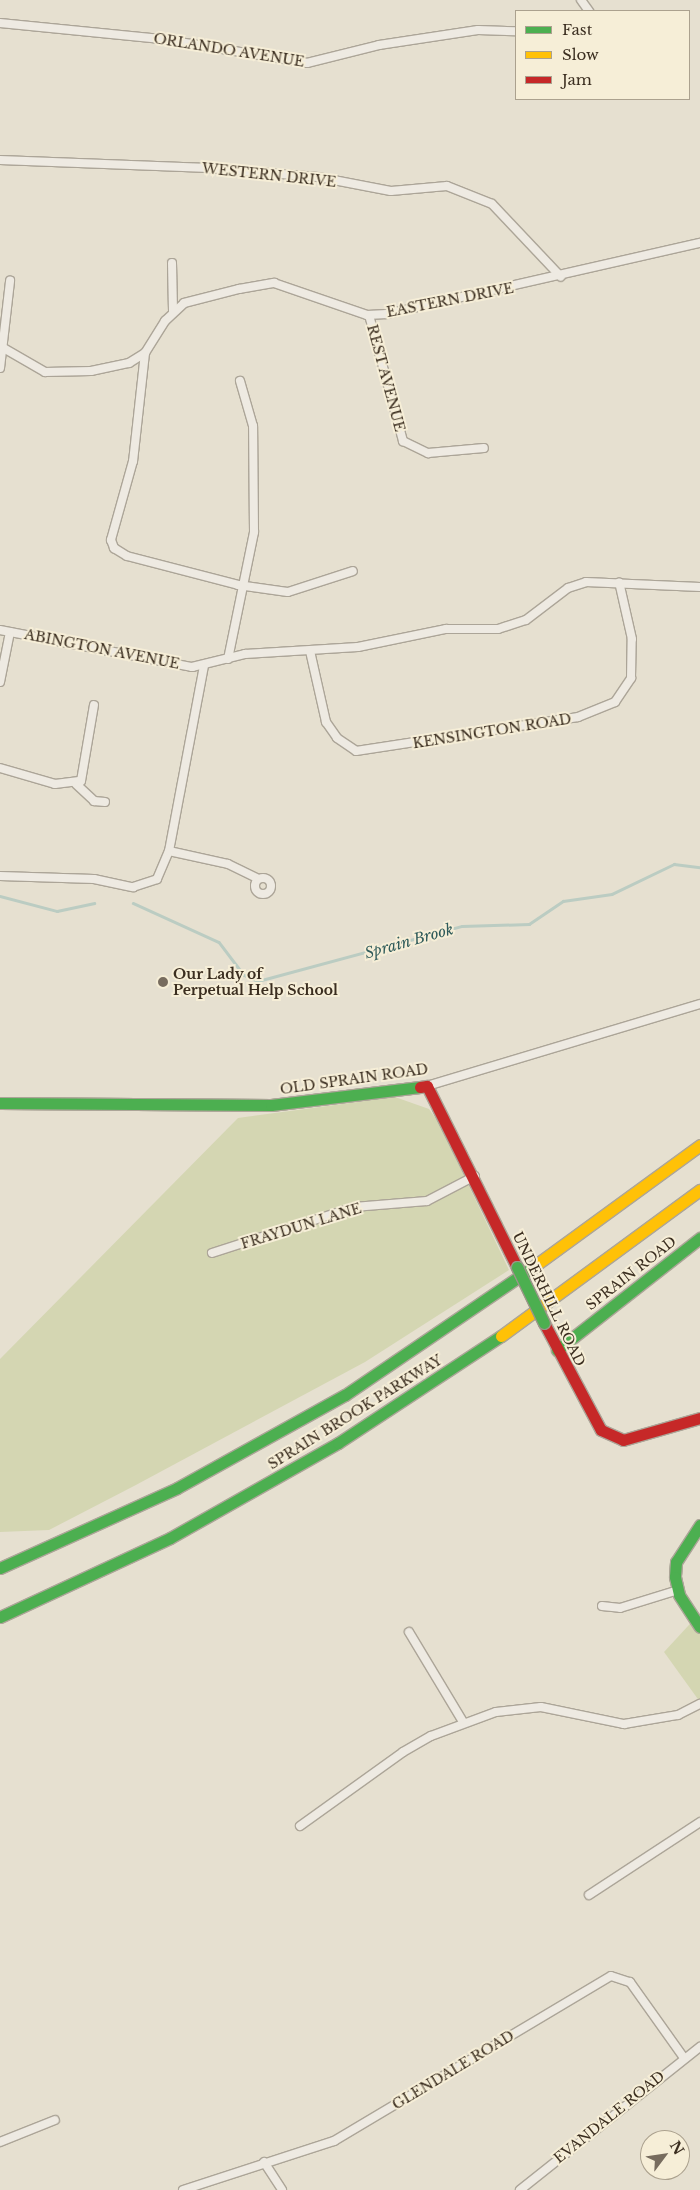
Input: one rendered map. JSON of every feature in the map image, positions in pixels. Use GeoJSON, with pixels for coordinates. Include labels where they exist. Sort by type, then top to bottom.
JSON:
{"type":"FeatureCollection","features":[{"type":"Feature","properties":{"kind":"main road","name":"OLD SPRAIN ROAD"},"geometry":{"type":"LineString","coordinates":[[0,1104],[271,1105],[427,1086]]}},
{"type":"Feature","properties":{"kind":"main road","name":"UNDERHILL ROAD"},"geometry":{"type":"LineString","coordinates":[[427,1086],[474,1177],[585,1406],[601,1430],[616,1438],[639,1437],[700,1418]]}},
{"type":"Feature","properties":{"kind":"main road","name":"SPRAIN BROOK PARKWAY"},"geometry":{"type":"LineString","coordinates":[[0,1568],[176,1488],[344,1395],[478,1307],[700,1145]]}},
{"type":"Feature","properties":{"kind":"main road","name":"SPRAIN BROOK PARKWAY"},"geometry":{"type":"LineString","coordinates":[[0,1617],[142,1553],[331,1447],[492,1342],[700,1190]]}},
{"type":"Feature","properties":{"kind":"main road","name":"SPRAIN ROAD"},"geometry":{"type":"LineString","coordinates":[[557,1350],[700,1238]]}},
{"type":"Feature","properties":{"kind":"main road"},"geometry":{"type":"LineString","coordinates":[[700,1525],[676,1562],[678,1590],[700,1627]]}},
{"type":"Feature","properties":{"kind":"street"},"geometry":{"type":"LineString","coordinates":[[580,0],[589,10]]}},
{"type":"Feature","properties":{"kind":"street","name":"ORLANDO AVENUE"},"geometry":{"type":"LineString","coordinates":[[0,22],[160,39],[307,64],[379,45],[478,30],[515,31]]}},
{"type":"Feature","properties":{"kind":"street","name":"WESTERN DRIVE"},"geometry":{"type":"LineString","coordinates":[[0,160],[209,168],[318,177],[391,191],[447,186],[492,204],[561,277]]}},
{"type":"Feature","properties":{"kind":"street","name":"EASTERN DRIVE"},"geometry":{"type":"LineString","coordinates":[[173,311],[184,303],[274,283],[369,315],[561,277],[700,244]]}},
{"type":"Feature","properties":{"kind":"street"},"geometry":{"type":"LineString","coordinates":[[1,347],[30,367],[59,374],[129,363],[145,353],[173,311],[172,263]]}},
{"type":"Feature","properties":{"kind":"street"},"geometry":{"type":"LineString","coordinates":[[0,368],[10,281]]}},
{"type":"Feature","properties":{"kind":"street","name":"REST AVENUE"},"geometry":{"type":"LineString","coordinates":[[369,315],[403,441],[428,453],[484,448]]}},
{"type":"Feature","properties":{"kind":"street"},"geometry":{"type":"LineString","coordinates":[[145,353],[133,461],[112,540],[118,552],[245,586],[288,592],[353,571]]}},
{"type":"Feature","properties":{"kind":"street"},"geometry":{"type":"LineString","coordinates":[[228,659],[245,586],[254,532],[253,426],[240,381]]}},
{"type":"Feature","properties":{"kind":"street"},"geometry":{"type":"LineString","coordinates":[[0,876],[103,880],[133,887],[157,879],[169,852],[204,666],[245,654],[358,647],[446,629],[498,629],[526,620],[568,588],[586,582],[700,587]]}},
{"type":"Feature","properties":{"kind":"street","name":"KENSINGTON ROAD"},"geometry":{"type":"LineString","coordinates":[[310,650],[326,722],[336,738],[356,751],[578,717],[614,702],[634,670],[620,582]]}},
{"type":"Feature","properties":{"kind":"street","name":"ABINGTON AVENUE"},"geometry":{"type":"LineString","coordinates":[[0,630],[204,666]]}},
{"type":"Feature","properties":{"kind":"street"},"geometry":{"type":"LineString","coordinates":[[0,682],[10,632]]}},
{"type":"Feature","properties":{"kind":"street"},"geometry":{"type":"LineString","coordinates":[[0,768],[55,784],[76,784],[83,778],[94,705]]}},
{"type":"Feature","properties":{"kind":"street"},"geometry":{"type":"LineString","coordinates":[[76,784],[94,801],[105,802]]}},
{"type":"Feature","properties":{"kind":"street"},"geometry":{"type":"LineString","coordinates":[[169,852],[228,864],[257,878]]}},
{"type":"Feature","properties":{"kind":"street","name":"OLD SPRAIN ROAD"},"geometry":{"type":"LineString","coordinates":[[427,1086],[700,1004]]}},
{"type":"Feature","properties":{"kind":"street","name":"FRAYDUN LANE"},"geometry":{"type":"LineString","coordinates":[[212,1253],[354,1207],[426,1201],[474,1177]]}},
{"type":"Feature","properties":{"kind":"street"},"geometry":{"type":"LineString","coordinates":[[602,1606],[620,1608],[678,1590]]}},
{"type":"Feature","properties":{"kind":"street"},"geometry":{"type":"LineString","coordinates":[[409,1632],[463,1722]]}},
{"type":"Feature","properties":{"kind":"street"},"geometry":{"type":"LineString","coordinates":[[300,1826],[403,1752],[463,1722],[496,1712],[541,1707],[624,1724],[646,1723],[700,1704]]}},
{"type":"Feature","properties":{"kind":"street"},"geometry":{"type":"LineString","coordinates":[[589,1895],[700,1822]]}},
{"type":"Feature","properties":{"kind":"street","name":"GLENDALE ROAD"},"geometry":{"type":"LineString","coordinates":[[183,2190],[264,2162],[334,2142],[611,1976],[630,1982],[684,2058]]}},
{"type":"Feature","properties":{"kind":"street","name":"EVANDALE ROAD"},"geometry":{"type":"LineString","coordinates":[[520,2190],[700,2047]]}},
{"type":"Feature","properties":{"kind":"street"},"geometry":{"type":"LineString","coordinates":[[0,2142],[55,2120]]}},
{"type":"Feature","properties":{"kind":"street"},"geometry":{"type":"LineString","coordinates":[[264,2162],[282,2190]]}},
{"type":"Feature","properties":{"kind":"green space"},"geometry":{"type":"Polygon","coordinates":[[[395,1097],[429,1109],[439,1123],[509,1270],[365,1362],[49,1530],[0,1532],[0,1359],[238,1118],[395,1097]]]}},
{"type":"Feature","properties":{"kind":"green space"},"geometry":{"type":"Polygon","coordinates":[[[700,1613],[700,1702],[664,1652],[700,1613]]]}},
{"type":"Feature","properties":{"kind":"waterway","name":"Sprain Brook"},"geometry":{"type":"LineString","coordinates":[[133,903],[219,942],[244,975],[258,981],[462,926],[529,924],[563,901],[612,894],[674,864],[700,867]]}},
{"type":"Feature","properties":{"kind":"waterway","name":"Sprain Brook"},"geometry":{"type":"LineString","coordinates":[[0,896],[57,911],[94,903]]}},
{"type":"Feature","properties":{"kind":"traffic: fast"},"geometry":{"type":"LineString","coordinates":[[0,1103],[271,1105],[420,1087]]}},
{"type":"Feature","properties":{"kind":"traffic: fast"},"geometry":{"type":"LineString","coordinates":[[557,1350],[700,1238]]}},
{"type":"Feature","properties":{"kind":"traffic: fast"},"geometry":{"type":"LineString","coordinates":[[517,1267],[544,1323]]}},
{"type":"Feature","properties":{"kind":"traffic: fast"},"geometry":{"type":"LineString","coordinates":[[0,1568],[177,1488],[345,1395],[533,1267]]}},
{"type":"Feature","properties":{"kind":"traffic: fast"},"geometry":{"type":"LineString","coordinates":[[0,1617],[170,1538],[338,1443],[501,1336]]}},
{"type":"Feature","properties":{"kind":"traffic: fast"},"geometry":{"type":"LineString","coordinates":[[700,1525],[676,1562],[675,1577],[679,1595],[700,1627]]}},
{"type":"Feature","properties":{"kind":"traffic: slow"},"geometry":{"type":"LineString","coordinates":[[533,1267],[700,1145]]}},
{"type":"Feature","properties":{"kind":"traffic: slow"},"geometry":{"type":"LineString","coordinates":[[501,1336],[700,1190]]}},
{"type":"Feature","properties":{"kind":"traffic: jam"},"geometry":{"type":"LineString","coordinates":[[420,1087],[427,1086],[517,1267]]}},
{"type":"Feature","properties":{"kind":"traffic: jam"},"geometry":{"type":"LineString","coordinates":[[544,1323],[601,1430],[623,1440],[700,1418]]}},
{"type":"Feature","properties":{"kind":"place","name":"Our Lady of Perpetual Help School"},"geometry":{"type":"Point","coordinates":[163,982]}}]}
